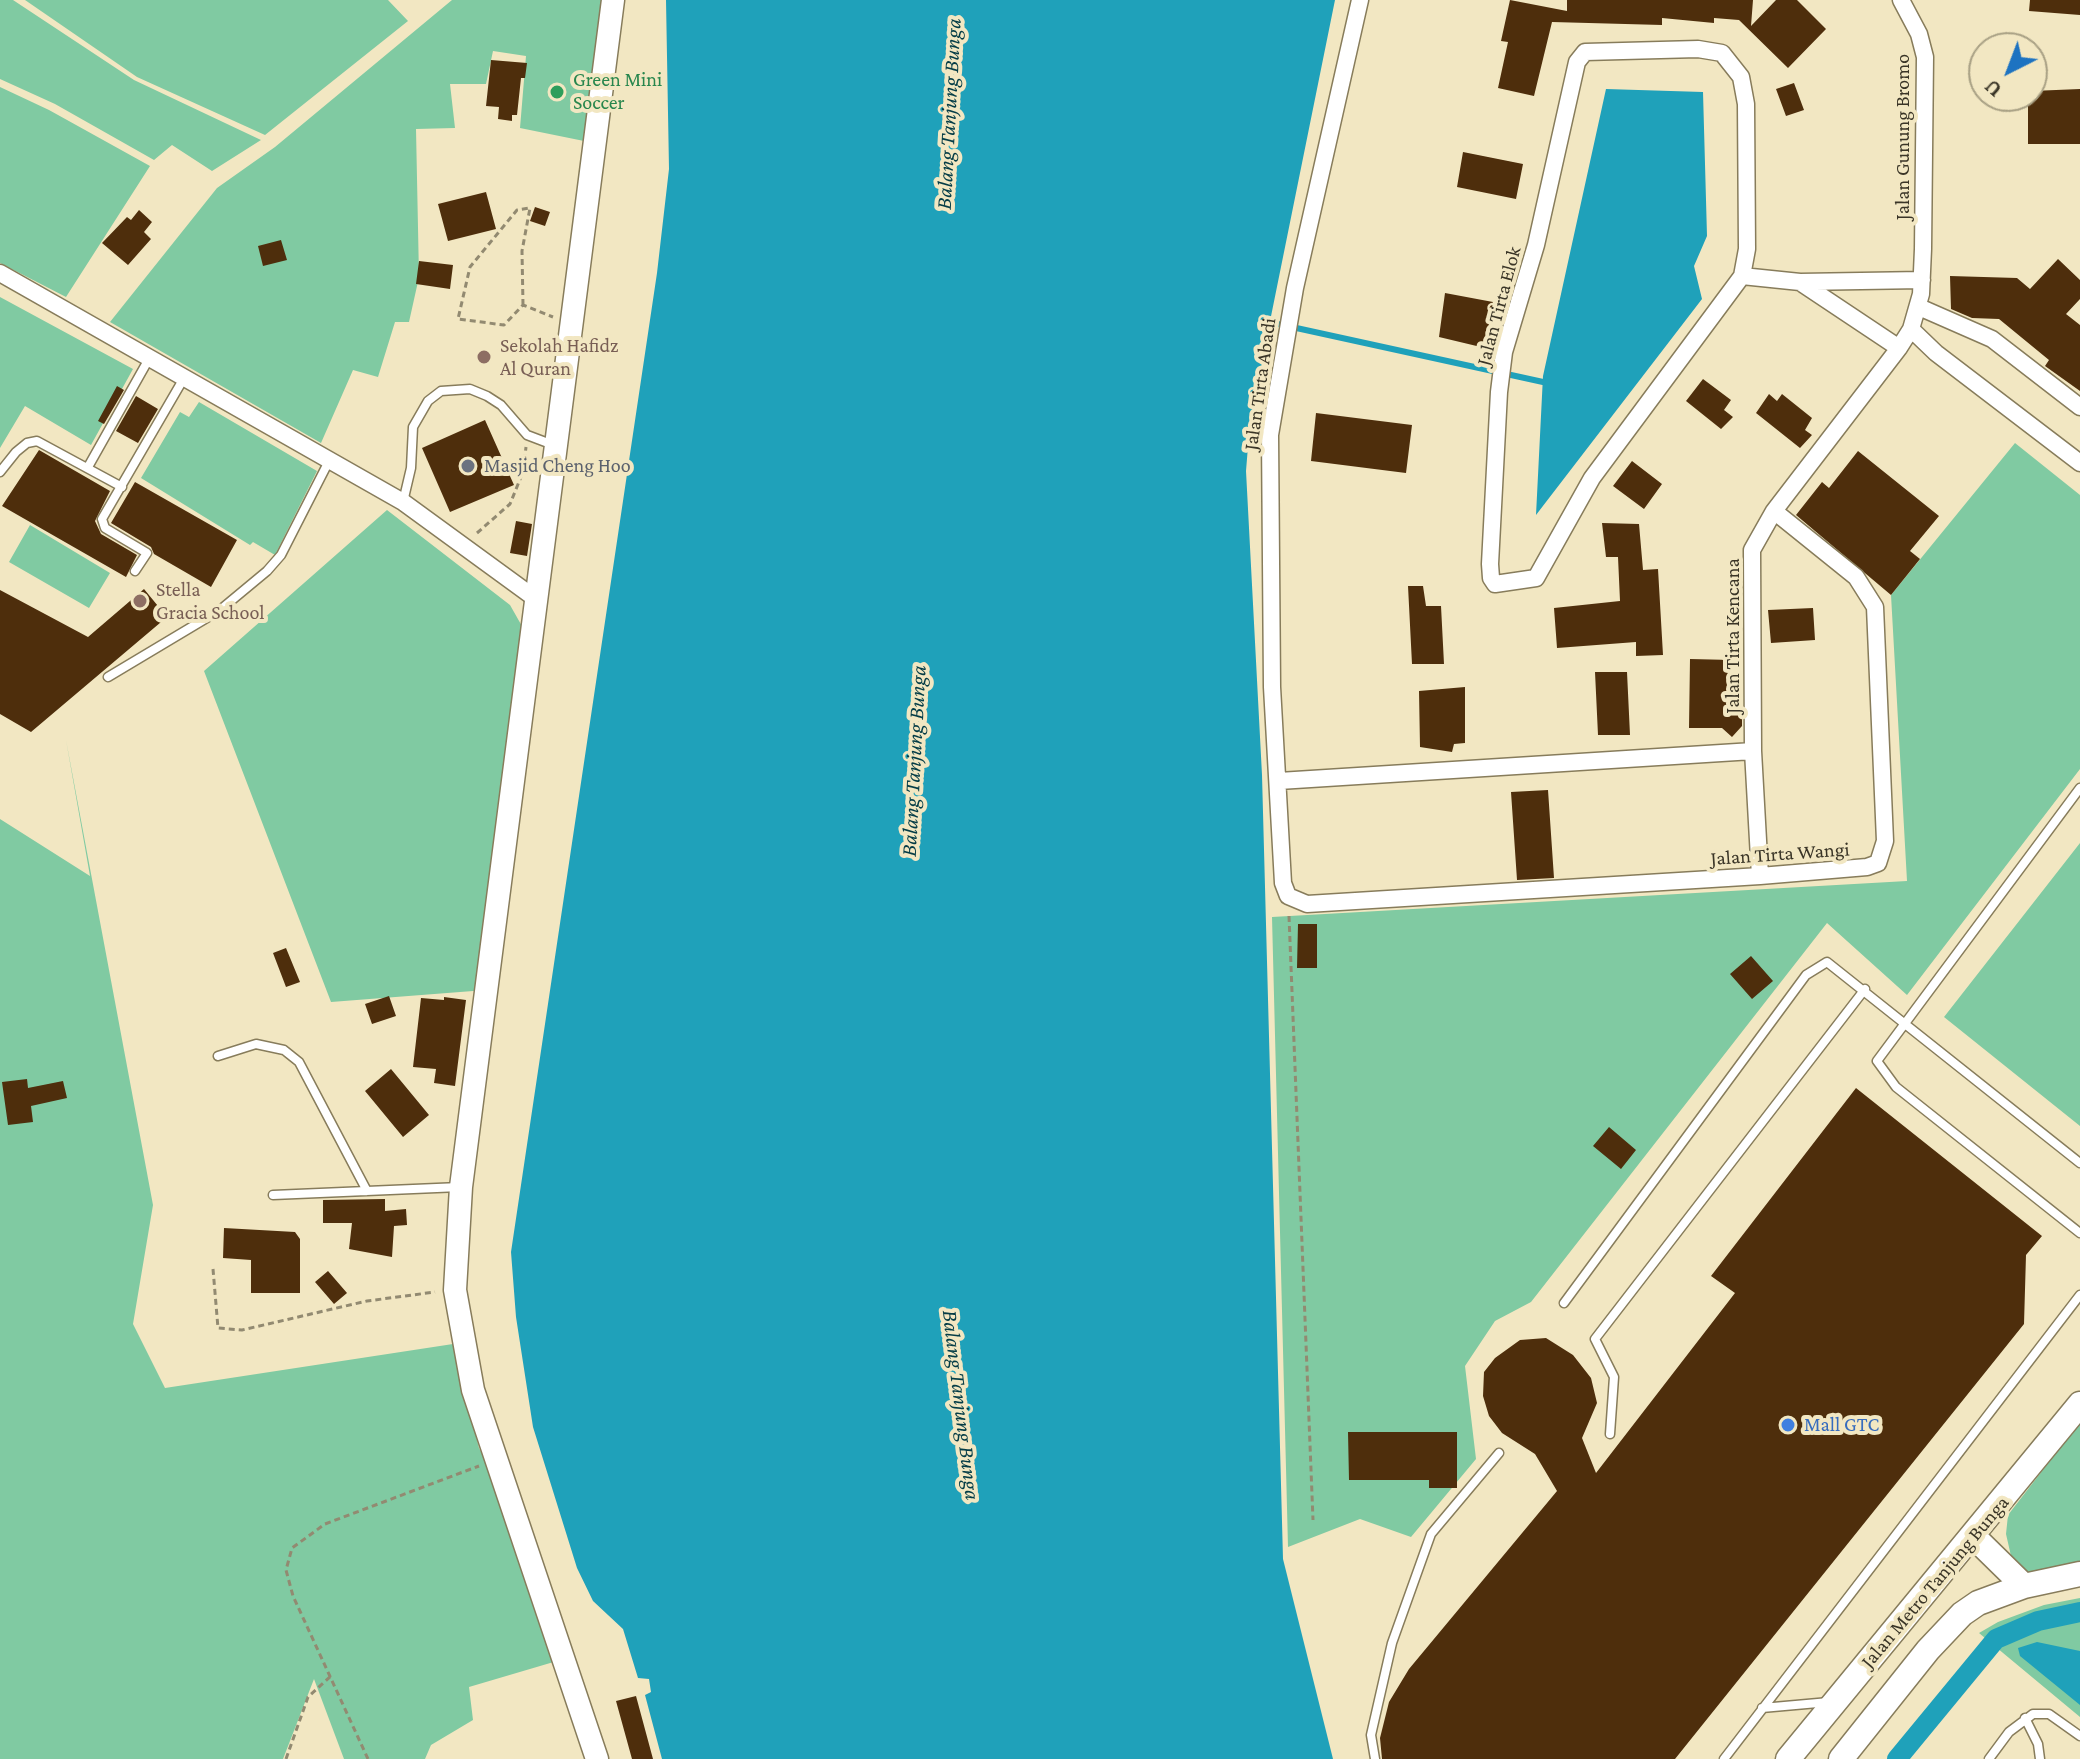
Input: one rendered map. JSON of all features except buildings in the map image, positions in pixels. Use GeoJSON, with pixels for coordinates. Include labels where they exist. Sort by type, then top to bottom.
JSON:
{"type":"FeatureCollection","features":[{"type":"Feature","properties":{"kind":"main road","name":"Jalan Metro Tanjung Bunga"},"geometry":{"type":"LineString","coordinates":[[1788,1759],[1974,1537],[2080,1404]]}},
{"type":"Feature","properties":{"kind":"main road"},"geometry":{"type":"LineString","coordinates":[[1974,1537],[2024,1586]]}},
{"type":"Feature","properties":{"kind":"main road","name":"Jalan Metro Tanjung Bunga"},"geometry":{"type":"LineString","coordinates":[[1841,1759],[1928,1650],[1962,1614],[1978,1603],[2024,1586],[2080,1574]]}},
{"type":"Feature","properties":{"kind":"street"},"geometry":{"type":"LineString","coordinates":[[597,1759],[494,1460],[463,1348],[455,1290],[461,1187],[613,0]]}},
{"type":"Feature","properties":{"kind":"street","name":"Jalan Tirta Abadi"},"geometry":{"type":"LineString","coordinates":[[1288,896],[1283,883],[1272,687],[1270,435],[1295,288],[1360,0]]}},
{"type":"Feature","properties":{"kind":"street","name":"Jalan Gunung Bromo"},"geometry":{"type":"LineString","coordinates":[[1906,2],[1925,57],[1919,307]]}},
{"type":"Feature","properties":{"kind":"street","name":"Jalan Tirta Elok"},"geometry":{"type":"LineString","coordinates":[[1698,49],[1720,52],[1736,69],[1746,104],[1748,141],[1747,249],[1742,276],[1592,478],[1536,578],[1499,585],[1490,575],[1499,392],[1504,352],[1536,245],[1577,62],[1585,52],[1698,49]]}},
{"type":"Feature","properties":{"kind":"street"},"geometry":{"type":"LineString","coordinates":[[0,273],[403,502],[536,599]]}},
{"type":"Feature","properties":{"kind":"street"},"geometry":{"type":"LineString","coordinates":[[1742,276],[1800,282],[1922,280]]}},
{"type":"Feature","properties":{"kind":"street"},"geometry":{"type":"LineString","coordinates":[[1800,282],[1860,319],[1899,348]]}},
{"type":"Feature","properties":{"kind":"street"},"geometry":{"type":"LineString","coordinates":[[1919,307],[1992,339],[2080,407]]}},
{"type":"Feature","properties":{"kind":"street","name":"Jalan Tirta Kencana"},"geometry":{"type":"LineString","coordinates":[[1760,876],[1753,751],[1751,557],[1758,535],[1774,511],[1899,348],[1911,329],[1919,307]]}},
{"type":"Feature","properties":{"kind":"street"},"geometry":{"type":"LineString","coordinates":[[1911,329],[1936,353],[2080,463]]}},
{"type":"Feature","properties":{"kind":"street","name":"Jalan Tirta Wangi"},"geometry":{"type":"LineString","coordinates":[[1288,896],[1307,904],[1871,867],[1883,857],[1885,841],[1873,603],[1856,577],[1774,511]]}},
{"type":"Feature","properties":{"kind":"street"},"geometry":{"type":"LineString","coordinates":[[1279,781],[1753,751]]}},
{"type":"Feature","properties":{"kind":"lane"},"geometry":{"type":"LineString","coordinates":[[88,467],[150,357]]}},
{"type":"Feature","properties":{"kind":"lane"},"geometry":{"type":"LineString","coordinates":[[135,571],[147,553],[102,524],[185,378]]}},
{"type":"Feature","properties":{"kind":"lane"},"geometry":{"type":"LineString","coordinates":[[403,502],[411,468],[413,427],[428,401],[441,391],[470,389],[487,396],[501,405],[527,435],[556,446]]}},
{"type":"Feature","properties":{"kind":"lane"},"geometry":{"type":"LineString","coordinates":[[0,472],[16,452],[27,443],[37,441],[122,487]]}},
{"type":"Feature","properties":{"kind":"lane"},"geometry":{"type":"LineString","coordinates":[[108,677],[220,610],[267,571],[281,555],[329,461]]}},
{"type":"Feature","properties":{"kind":"lane"},"geometry":{"type":"LineString","coordinates":[[2080,788],[1877,1061],[1896,1087],[2080,1233]]}},
{"type":"Feature","properties":{"kind":"lane"},"geometry":{"type":"LineString","coordinates":[[1564,1303],[1806,975],[1827,962],[1865,989],[2080,1163]]}},
{"type":"Feature","properties":{"kind":"lane"},"geometry":{"type":"LineString","coordinates":[[1610,1434],[1614,1377],[1595,1339],[1865,989]]}},
{"type":"Feature","properties":{"kind":"lane"},"geometry":{"type":"LineString","coordinates":[[218,1056],[256,1044],[284,1050],[299,1062],[367,1191]]}},
{"type":"Feature","properties":{"kind":"lane"},"geometry":{"type":"LineString","coordinates":[[273,1195],[461,1187]]}},
{"type":"Feature","properties":{"kind":"lane"},"geometry":{"type":"LineString","coordinates":[[1724,1759],[2080,1295]]}},
{"type":"Feature","properties":{"kind":"lane"},"geometry":{"type":"LineString","coordinates":[[1375,1759],[1371,1735],[1392,1643],[1431,1534],[1499,1453]]}},
{"type":"Feature","properties":{"kind":"lane"},"geometry":{"type":"LineString","coordinates":[[1762,1708],[1835,1702]]}},
{"type":"Feature","properties":{"kind":"lane"},"geometry":{"type":"LineString","coordinates":[[1989,1759],[2025,1718],[2033,1714],[2049,1714],[2080,1736]]}},
{"type":"Feature","properties":{"kind":"lane"},"geometry":{"type":"LineString","coordinates":[[2025,1718],[2038,1744],[2040,1759]]}},
{"type":"Feature","properties":{"kind":"path"},"geometry":{"type":"LineString","coordinates":[[530,208],[522,251],[523,305],[504,325],[458,319],[470,267],[517,210],[530,208]]}},
{"type":"Feature","properties":{"kind":"path"},"geometry":{"type":"LineString","coordinates":[[523,305],[570,323]]}},
{"type":"Feature","properties":{"kind":"path"},"geometry":{"type":"LineString","coordinates":[[458,544],[490,525],[510,504],[523,472],[527,435]]}},
{"type":"Feature","properties":{"kind":"path"},"geometry":{"type":"LineString","coordinates":[[1288,896],[1313,1520]]}},
{"type":"Feature","properties":{"kind":"path"},"geometry":{"type":"LineString","coordinates":[[213,1269],[218,1328],[242,1330],[367,1301],[455,1290]]}},
{"type":"Feature","properties":{"kind":"path"},"geometry":{"type":"LineString","coordinates":[[368,1759],[332,1675],[293,1596],[286,1570],[292,1548],[325,1524],[494,1460]]}},
{"type":"Feature","properties":{"kind":"path"},"geometry":{"type":"LineString","coordinates":[[286,1759],[308,1697],[332,1675]]}},
{"type":"Feature","properties":{"kind":"green space"},"geometry":{"type":"Polygon","coordinates":[[[0,0],[13,0],[134,80],[261,140],[212,171],[172,145],[154,160],[55,104],[0,79],[0,0]]]}},
{"type":"Feature","properties":{"kind":"green space"},"geometry":{"type":"Polygon","coordinates":[[[25,0],[388,0],[408,21],[265,135],[137,77],[25,0]]]}},
{"type":"Feature","properties":{"kind":"green space"},"geometry":{"type":"Polygon","coordinates":[[[452,0],[602,0],[584,141],[520,128],[526,56],[493,51],[486,84],[450,84],[455,128],[416,129],[419,277],[409,322],[395,322],[378,377],[353,370],[321,443],[110,322],[217,188],[275,147],[452,0]]]}},
{"type":"Feature","properties":{"kind":"green space"},"geometry":{"type":"Polygon","coordinates":[[[0,87],[49,110],[150,166],[66,297],[0,263],[0,87]]]}},
{"type":"Feature","properties":{"kind":"green space"},"geometry":{"type":"Polygon","coordinates":[[[0,297],[133,369],[91,445],[25,406],[0,448],[0,297]]]}},
{"type":"Feature","properties":{"kind":"green space"},"geometry":{"type":"Polygon","coordinates":[[[199,402],[317,471],[275,555],[253,542],[250,545],[141,478],[180,412],[189,417],[199,402]]]}},
{"type":"Feature","properties":{"kind":"green space"},"geometry":{"type":"Polygon","coordinates":[[[2015,443],[2080,495],[2080,769],[1907,995],[1827,923],[1531,1302],[1495,1321],[1465,1366],[1476,1459],[1411,1537],[1360,1519],[1288,1547],[1272,917],[1907,881],[1891,595],[2015,443]]]}},
{"type":"Feature","properties":{"kind":"green space"},"geometry":{"type":"Polygon","coordinates":[[[387,510],[510,605],[527,635],[486,990],[331,1002],[204,671],[387,510]]]}},
{"type":"Feature","properties":{"kind":"green space"},"geometry":{"type":"Polygon","coordinates":[[[30,525],[110,573],[89,608],[9,562],[30,525]]]}},
{"type":"Feature","properties":{"kind":"green space"},"geometry":{"type":"Polygon","coordinates":[[[66,740],[153,1205],[133,1324],[165,1388],[453,1344],[479,1448],[521,1530],[557,1661],[469,1687],[473,1720],[431,1745],[425,1759],[344,1759],[314,1679],[283,1759],[0,1759],[0,819],[90,876],[66,740]]]}},
{"type":"Feature","properties":{"kind":"green space"},"geometry":{"type":"Polygon","coordinates":[[[2080,843],[2080,1126],[1944,1017],[2080,843]]]}},
{"type":"Feature","properties":{"kind":"green space"},"geometry":{"type":"Polygon","coordinates":[[[2080,1422],[2080,1564],[2033,1575],[2021,1570],[2011,1556],[2006,1534],[2008,1515],[2080,1422]]]}},
{"type":"Feature","properties":{"kind":"green space"},"geometry":{"type":"Polygon","coordinates":[[[2080,1598],[2080,1717],[1979,1633],[1998,1622],[2044,1605],[2080,1598]]]}},
{"type":"Feature","properties":{"kind":"water","name":"Balang Tanjung Bunga"},"geometry":{"type":"Polygon","coordinates":[[[666,0],[1335,0],[1266,341],[1249,434],[1246,471],[1262,775],[1283,1559],[1333,1759],[662,1759],[645,1695],[651,1692],[649,1679],[638,1678],[623,1629],[593,1601],[577,1568],[533,1427],[516,1317],[511,1252],[657,273],[669,169],[666,0]]]}},
{"type":"Feature","properties":{"kind":"water"},"geometry":{"type":"Polygon","coordinates":[[[1606,89],[1703,92],[1707,236],[1694,266],[1702,299],[1536,515],[1543,376],[1606,89]]]}},
{"type":"Feature","properties":{"kind":"water"},"geometry":{"type":"Polygon","coordinates":[[[2037,1642],[2080,1651],[2080,1705],[2020,1656],[2018,1648],[2037,1642]]]}},
{"type":"Feature","properties":{"kind":"waterway"},"geometry":{"type":"LineString","coordinates":[[1269,322],[1543,382]]}},
{"type":"Feature","properties":{"kind":"waterway"},"geometry":{"type":"LineString","coordinates":[[1897,1759],[1996,1639],[2038,1621],[2080,1612]]}},
{"type":"Feature","properties":{"kind":"place","name":"Green Mini Soccer"},"geometry":{"type":"Point","coordinates":[557,92]}},
{"type":"Feature","properties":{"kind":"place","name":"Sekolah Hafidz Al Quran"},"geometry":{"type":"Point","coordinates":[484,357]}},
{"type":"Feature","properties":{"kind":"place","name":"Masjid Cheng Hoo"},"geometry":{"type":"Point","coordinates":[468,466]}},
{"type":"Feature","properties":{"kind":"place","name":"Stella Gracia School"},"geometry":{"type":"Point","coordinates":[140,601]}},
{"type":"Feature","properties":{"kind":"place","name":"Mall GTC"},"geometry":{"type":"Point","coordinates":[1788,1425]}}]}
